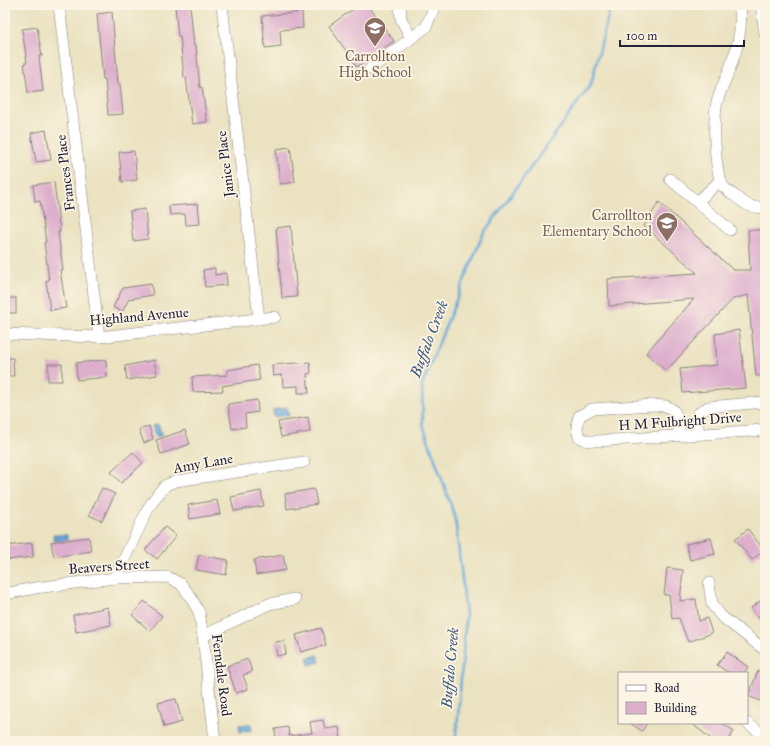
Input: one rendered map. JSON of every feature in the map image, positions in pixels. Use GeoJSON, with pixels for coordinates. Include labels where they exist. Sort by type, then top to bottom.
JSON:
{"type":"FeatureCollection","features":[{"type":"Feature","properties":{"kind":"street","name":"Frances Place"},"geometry":{"type":"LineString","coordinates":[[59,5],[99,337]]}},
{"type":"Feature","properties":{"kind":"street","name":"Janice Place"},"geometry":{"type":"LineString","coordinates":[[222,5],[259,319]]}},
{"type":"Feature","properties":{"kind":"street"},"geometry":{"type":"LineString","coordinates":[[400,5],[401,19],[411,38]]}},
{"type":"Feature","properties":{"kind":"street"},"geometry":{"type":"LineString","coordinates":[[370,69],[426,27],[435,5]]}},
{"type":"Feature","properties":{"kind":"street"},"geometry":{"type":"LineString","coordinates":[[740,5],[740,34],[733,62],[722,85],[716,112],[717,161],[724,186],[747,205],[759,208],[765,207]]}},
{"type":"Feature","properties":{"kind":"street"},"geometry":{"type":"LineString","coordinates":[[761,5],[765,34]]}},
{"type":"Feature","properties":{"kind":"street"},"geometry":{"type":"LineString","coordinates":[[670,179],[730,230]]}},
{"type":"Feature","properties":{"kind":"street"},"geometry":{"type":"LineString","coordinates":[[697,202],[722,180]]}},
{"type":"Feature","properties":{"kind":"street","name":"Highland Avenue"},"geometry":{"type":"LineString","coordinates":[[5,334],[99,337],[275,317]]}},
{"type":"Feature","properties":{"kind":"street"},"geometry":{"type":"LineString","coordinates":[[698,434],[698,414],[708,407],[765,402]]}},
{"type":"Feature","properties":{"kind":"street","name":"H M Fulbright Drive"},"geometry":{"type":"LineString","coordinates":[[680,436],[677,416],[673,410],[666,406],[652,405],[592,409],[579,416],[576,428],[579,438],[588,441],[680,436],[765,430]]}},
{"type":"Feature","properties":{"kind":"street","name":"Amy Lane"},"geometry":{"type":"LineString","coordinates":[[115,578],[149,508],[166,485],[176,481],[304,462]]}},
{"type":"Feature","properties":{"kind":"street","name":"Beavers Street"},"geometry":{"type":"LineString","coordinates":[[5,594],[35,588],[115,578],[168,577],[181,584],[199,612]]}},
{"type":"Feature","properties":{"kind":"street"},"geometry":{"type":"LineString","coordinates":[[709,583],[712,604],[721,616],[765,650]]}},
{"type":"Feature","properties":{"kind":"street"},"geometry":{"type":"LineString","coordinates":[[203,636],[270,604],[295,599]]}},
{"type":"Feature","properties":{"kind":"street","name":"Ferndale Road"},"geometry":{"type":"LineString","coordinates":[[199,612],[215,741]]}},
{"type":"Feature","properties":{"kind":"street"},"geometry":{"type":"LineString","coordinates":[[748,724],[765,736]]}},
{"type":"Feature","properties":{"kind":"water"},"geometry":{"type":"Polygon","coordinates":[[[287,407],[289,415],[274,417],[273,410],[287,407]]]}},
{"type":"Feature","properties":{"kind":"water"},"geometry":{"type":"Polygon","coordinates":[[[158,424],[162,435],[156,437],[152,426],[158,424]]]}},
{"type":"Feature","properties":{"kind":"water"},"geometry":{"type":"Polygon","coordinates":[[[53,535],[67,535],[67,540],[54,541],[53,535]]]}},
{"type":"Feature","properties":{"kind":"water"},"geometry":{"type":"Polygon","coordinates":[[[318,655],[320,662],[309,665],[307,658],[318,655]]]}},
{"type":"Feature","properties":{"kind":"water"},"geometry":{"type":"Polygon","coordinates":[[[251,724],[252,730],[240,732],[239,725],[251,724]]]}},
{"type":"Feature","properties":{"kind":"building"},"geometry":{"type":"Polygon","coordinates":[[[190,5],[200,88],[202,87],[207,122],[192,124],[186,77],[184,78],[180,36],[178,36],[175,6],[190,5]]]}},
{"type":"Feature","properties":{"kind":"building"},"geometry":{"type":"Polygon","coordinates":[[[359,5],[368,5],[394,41],[357,67],[329,26],[359,5]]]}},
{"type":"Feature","properties":{"kind":"building"},"geometry":{"type":"Polygon","coordinates":[[[112,12],[118,84],[120,84],[123,114],[108,115],[97,14],[112,12]]]}},
{"type":"Feature","properties":{"kind":"building"},"geometry":{"type":"Polygon","coordinates":[[[302,12],[303,28],[280,30],[281,46],[265,48],[262,16],[302,12]]]}},
{"type":"Feature","properties":{"kind":"building"},"geometry":{"type":"Polygon","coordinates":[[[37,27],[42,56],[39,56],[43,91],[28,93],[24,63],[27,63],[22,29],[37,27]]]}},
{"type":"Feature","properties":{"kind":"building"},"geometry":{"type":"Polygon","coordinates":[[[46,130],[51,160],[36,162],[31,133],[46,130]]]}},
{"type":"Feature","properties":{"kind":"building"},"geometry":{"type":"Polygon","coordinates":[[[290,147],[295,182],[280,184],[276,149],[290,147]]]}},
{"type":"Feature","properties":{"kind":"building"},"geometry":{"type":"Polygon","coordinates":[[[134,151],[137,180],[122,182],[119,152],[134,151]]]}},
{"type":"Feature","properties":{"kind":"building"},"geometry":{"type":"Polygon","coordinates":[[[54,182],[63,270],[60,270],[66,308],[50,310],[46,281],[49,280],[44,243],[46,242],[40,201],[35,202],[33,185],[54,182]]]}},
{"type":"Feature","properties":{"kind":"building"},"geometry":{"type":"Polygon","coordinates":[[[659,202],[733,270],[750,270],[748,230],[765,230],[765,376],[756,376],[748,295],[733,299],[666,371],[646,353],[694,299],[609,306],[608,279],[697,273],[644,226],[659,202]]]}},
{"type":"Feature","properties":{"kind":"building"},"geometry":{"type":"Polygon","coordinates":[[[198,204],[200,224],[186,225],[185,214],[170,215],[169,206],[198,204]]]}},
{"type":"Feature","properties":{"kind":"building"},"geometry":{"type":"Polygon","coordinates":[[[145,209],[148,239],[133,241],[130,211],[145,209]]]}},
{"type":"Feature","properties":{"kind":"building"},"geometry":{"type":"Polygon","coordinates":[[[291,226],[297,297],[282,298],[276,228],[291,226]]]}},
{"type":"Feature","properties":{"kind":"building"},"geometry":{"type":"Polygon","coordinates":[[[215,268],[215,275],[226,273],[227,285],[205,287],[203,270],[215,268]]]}},
{"type":"Feature","properties":{"kind":"building"},"geometry":{"type":"Polygon","coordinates":[[[151,284],[153,295],[129,299],[122,312],[113,307],[123,288],[151,284]]]}},
{"type":"Feature","properties":{"kind":"building"},"geometry":{"type":"Polygon","coordinates":[[[5,298],[16,298],[16,313],[5,313],[5,298]]]}},
{"type":"Feature","properties":{"kind":"building"},"geometry":{"type":"Polygon","coordinates":[[[739,330],[746,388],[683,393],[680,369],[717,365],[715,334],[739,330]]]}},
{"type":"Feature","properties":{"kind":"building"},"geometry":{"type":"Polygon","coordinates":[[[5,358],[13,358],[14,376],[5,376],[5,358]]]}},
{"type":"Feature","properties":{"kind":"building"},"geometry":{"type":"Polygon","coordinates":[[[106,360],[107,377],[77,380],[76,363],[106,360]]]}},
{"type":"Feature","properties":{"kind":"building"},"geometry":{"type":"Polygon","coordinates":[[[154,360],[157,375],[127,380],[125,366],[154,360]]]}},
{"type":"Feature","properties":{"kind":"building"},"geometry":{"type":"Polygon","coordinates":[[[310,362],[311,373],[307,374],[309,393],[298,393],[298,386],[283,387],[282,375],[273,376],[272,365],[310,362]]]}},
{"type":"Feature","properties":{"kind":"building"},"geometry":{"type":"Polygon","coordinates":[[[48,364],[62,364],[62,381],[48,381],[48,364]]]}},
{"type":"Feature","properties":{"kind":"building"},"geometry":{"type":"Polygon","coordinates":[[[257,365],[260,380],[222,386],[223,391],[193,392],[192,377],[228,375],[227,370],[257,365]]]}},
{"type":"Feature","properties":{"kind":"building"},"geometry":{"type":"Polygon","coordinates":[[[257,400],[258,412],[245,414],[246,427],[232,429],[228,404],[257,400]]]}},
{"type":"Feature","properties":{"kind":"building"},"geometry":{"type":"Polygon","coordinates":[[[308,417],[310,432],[281,437],[278,422],[308,417]]]}},
{"type":"Feature","properties":{"kind":"building"},"geometry":{"type":"Polygon","coordinates":[[[149,426],[153,439],[144,443],[139,430],[149,426]]]}},
{"type":"Feature","properties":{"kind":"building"},"geometry":{"type":"Polygon","coordinates":[[[185,430],[190,444],[161,454],[156,440],[185,430]]]}},
{"type":"Feature","properties":{"kind":"building"},"geometry":{"type":"Polygon","coordinates":[[[133,452],[143,463],[121,483],[111,472],[133,452]]]}},
{"type":"Feature","properties":{"kind":"building"},"geometry":{"type":"Polygon","coordinates":[[[102,488],[115,494],[102,521],[89,515],[102,488]]]}},
{"type":"Feature","properties":{"kind":"building"},"geometry":{"type":"Polygon","coordinates":[[[314,489],[317,504],[287,509],[285,494],[314,489]]]}},
{"type":"Feature","properties":{"kind":"building"},"geometry":{"type":"Polygon","coordinates":[[[261,491],[264,506],[234,511],[231,497],[261,491]]]}},
{"type":"Feature","properties":{"kind":"building"},"geometry":{"type":"Polygon","coordinates":[[[217,500],[220,514],[190,519],[188,505],[217,500]]]}},
{"type":"Feature","properties":{"kind":"building"},"geometry":{"type":"Polygon","coordinates":[[[165,527],[176,536],[157,559],[145,550],[165,527]]]}},
{"type":"Feature","properties":{"kind":"building"},"geometry":{"type":"Polygon","coordinates":[[[748,529],[764,550],[752,560],[735,539],[748,529]]]}},
{"type":"Feature","properties":{"kind":"building"},"geometry":{"type":"Polygon","coordinates":[[[89,537],[91,551],[54,557],[51,542],[89,537]]]}},
{"type":"Feature","properties":{"kind":"building"},"geometry":{"type":"Polygon","coordinates":[[[711,538],[715,554],[690,560],[686,544],[711,538]]]}},
{"type":"Feature","properties":{"kind":"building"},"geometry":{"type":"Polygon","coordinates":[[[32,543],[33,557],[7,560],[5,546],[32,543]]]}},
{"type":"Feature","properties":{"kind":"building"},"geometry":{"type":"Polygon","coordinates":[[[199,555],[228,560],[226,575],[196,570],[199,555]]]}},
{"type":"Feature","properties":{"kind":"building"},"geometry":{"type":"Polygon","coordinates":[[[283,555],[286,570],[256,575],[254,560],[283,555]]]}},
{"type":"Feature","properties":{"kind":"building"},"geometry":{"type":"Polygon","coordinates":[[[667,568],[683,570],[680,601],[696,599],[699,621],[707,618],[712,633],[688,642],[679,618],[672,619],[669,595],[664,595],[667,568]]]}},
{"type":"Feature","properties":{"kind":"building"},"geometry":{"type":"Polygon","coordinates":[[[765,597],[765,626],[751,608],[765,597]]]}},
{"type":"Feature","properties":{"kind":"building"},"geometry":{"type":"Polygon","coordinates":[[[144,601],[162,616],[150,631],[132,615],[144,601]]]}},
{"type":"Feature","properties":{"kind":"building"},"geometry":{"type":"Polygon","coordinates":[[[108,607],[111,625],[76,632],[73,615],[108,607]]]}},
{"type":"Feature","properties":{"kind":"building"},"geometry":{"type":"Polygon","coordinates":[[[321,628],[326,645],[301,652],[296,635],[321,628]]]}},
{"type":"Feature","properties":{"kind":"building"},"geometry":{"type":"Polygon","coordinates":[[[284,641],[286,654],[277,656],[275,642],[284,641]]]}},
{"type":"Feature","properties":{"kind":"building"},"geometry":{"type":"Polygon","coordinates":[[[727,652],[748,667],[745,672],[728,672],[717,665],[727,652]]]}},
{"type":"Feature","properties":{"kind":"building"},"geometry":{"type":"Polygon","coordinates":[[[248,659],[252,672],[243,675],[248,689],[236,693],[227,666],[248,659]]]}},
{"type":"Feature","properties":{"kind":"building"},"geometry":{"type":"Polygon","coordinates":[[[758,671],[765,674],[765,697],[763,702],[748,696],[758,671]]]}},
{"type":"Feature","properties":{"kind":"building"},"geometry":{"type":"Polygon","coordinates":[[[176,699],[182,722],[164,727],[158,703],[176,699]]]}},
{"type":"Feature","properties":{"kind":"building"},"geometry":{"type":"Polygon","coordinates":[[[323,720],[325,729],[339,727],[341,740],[276,741],[275,729],[288,727],[289,736],[312,733],[310,722],[323,720]]]}},
{"type":"Feature","properties":{"kind":"building"},"geometry":{"type":"Polygon","coordinates":[[[632,724],[646,724],[642,731],[632,724]]]}},
{"type":"Feature","properties":{"kind":"building"},"geometry":{"type":"Polygon","coordinates":[[[692,724],[724,724],[734,731],[728,741],[708,741],[710,738],[692,724]]]}},
{"type":"Feature","properties":{"kind":"waterway","name":"Buffalo Creek"},"geometry":{"type":"LineString","coordinates":[[455,741],[466,615],[455,517],[423,425],[422,385],[483,234],[591,84],[611,5]]}},
{"type":"Feature","properties":{"kind":"place","name":"Carrollton High School"},"geometry":{"type":"Point","coordinates":[375,48]}},
{"type":"Feature","properties":{"kind":"place","name":"Carrollton Elementary School"},"geometry":{"type":"Point","coordinates":[667,242]}}]}
